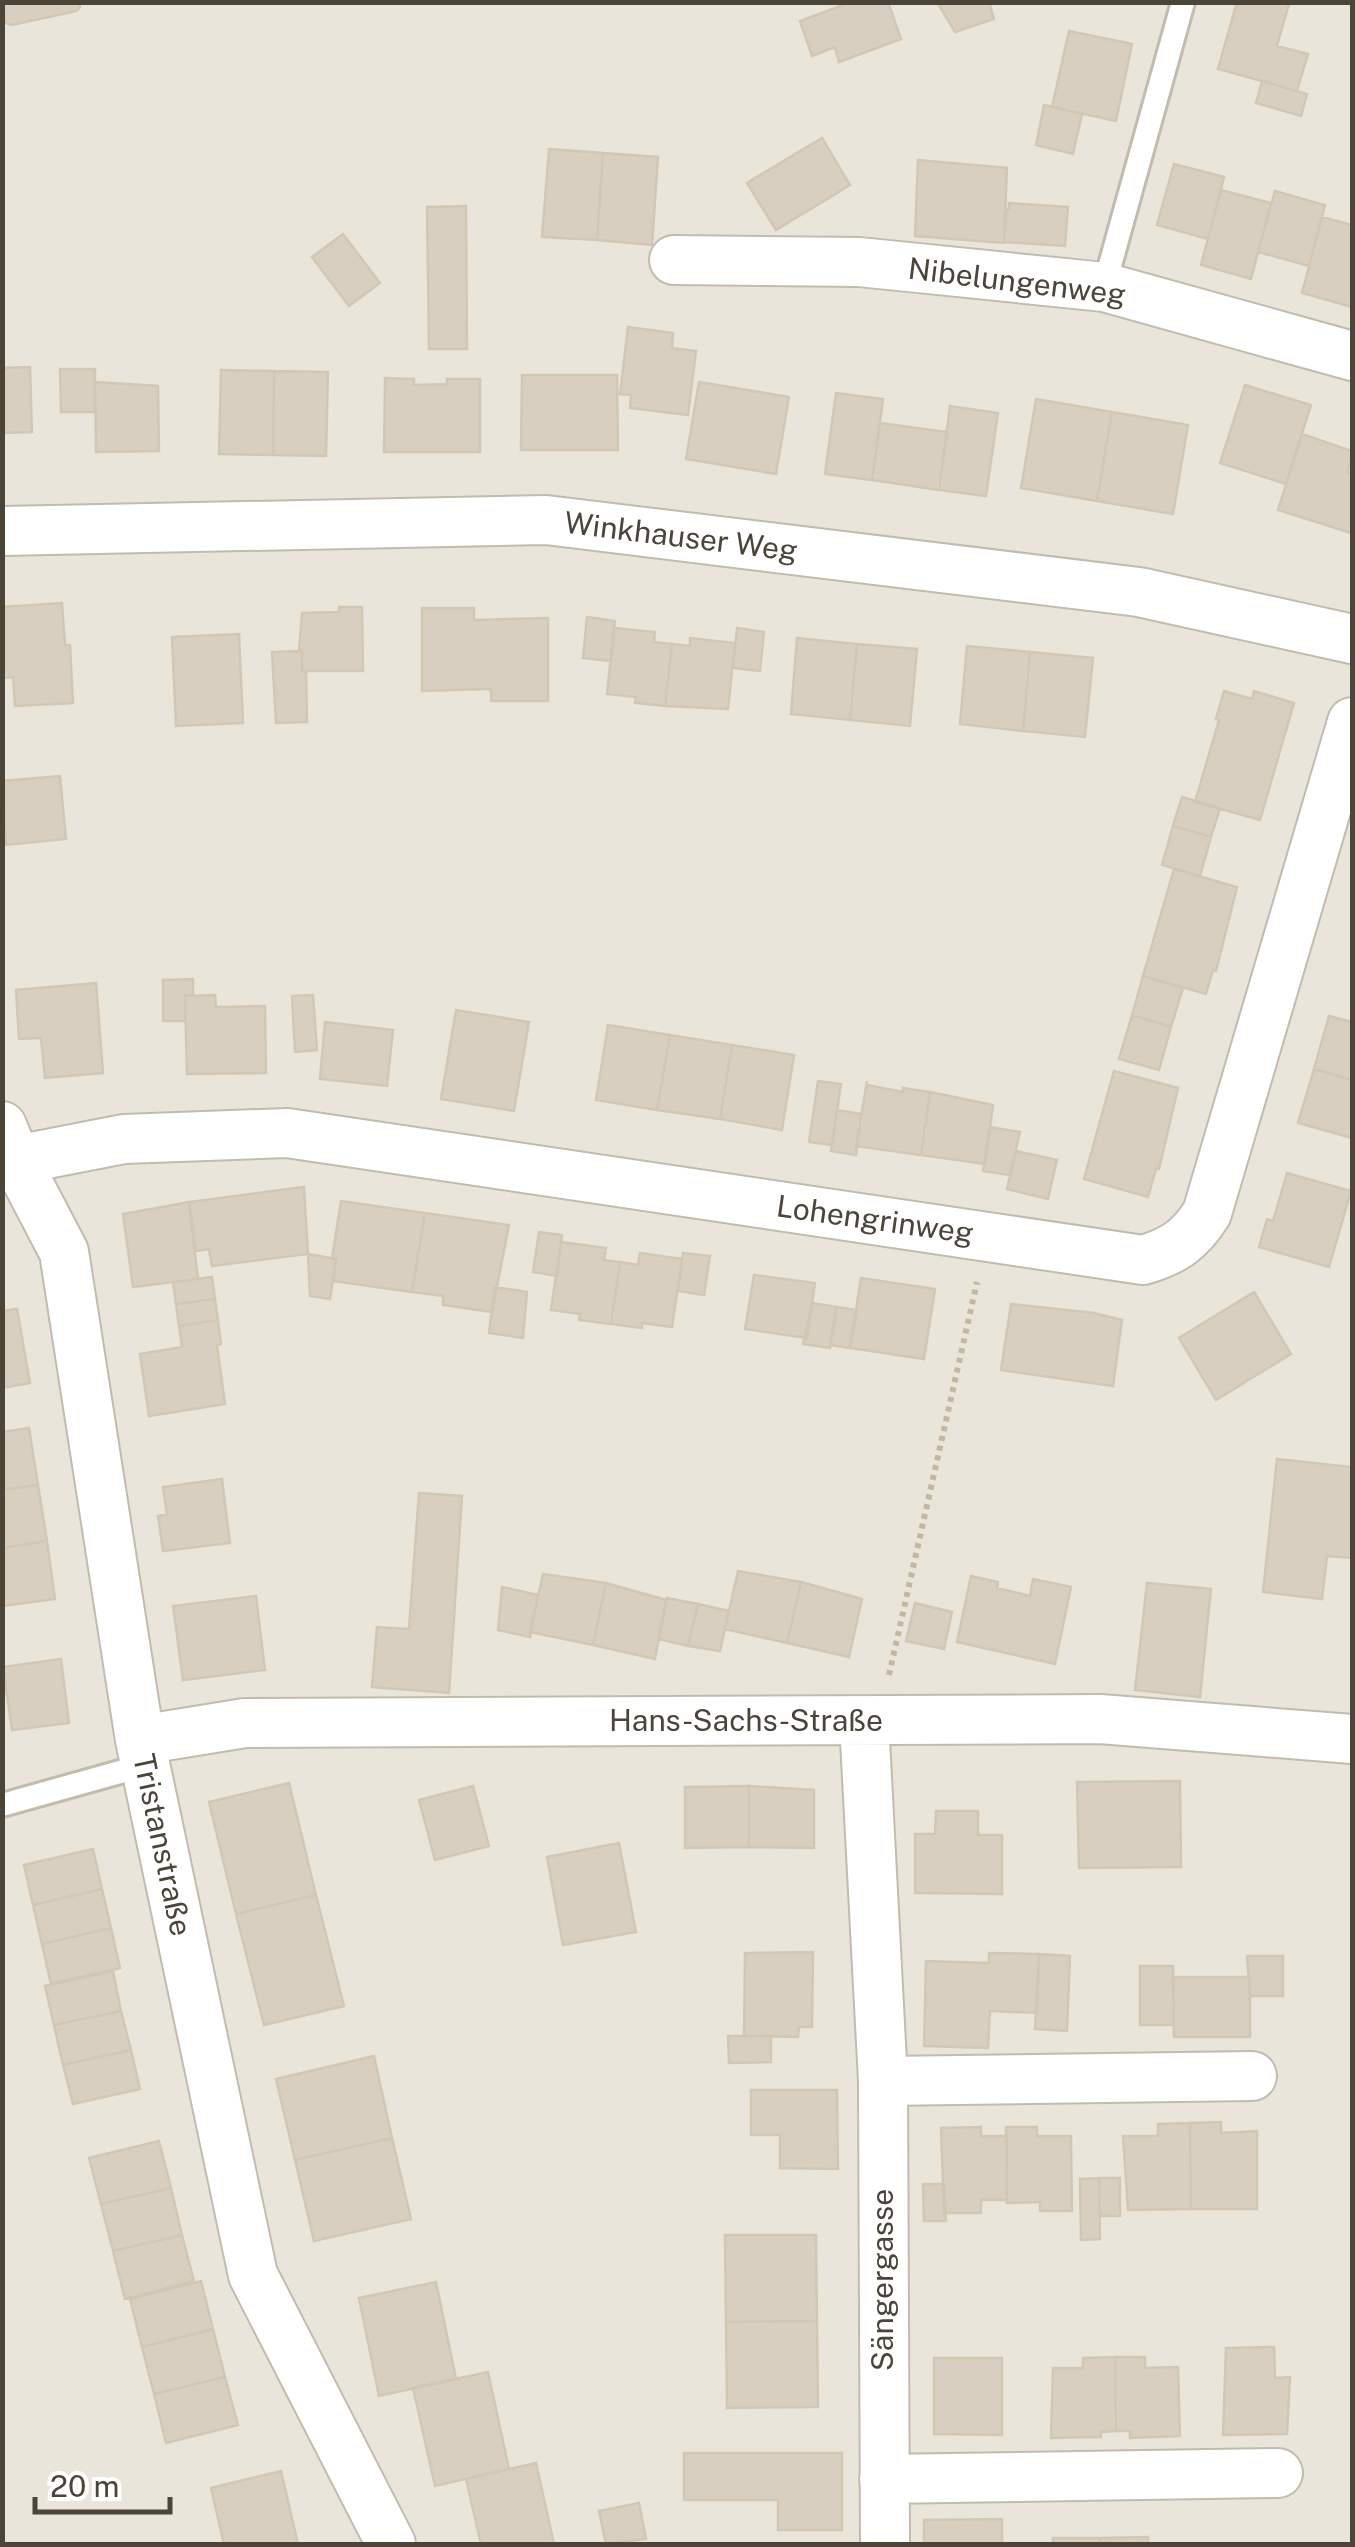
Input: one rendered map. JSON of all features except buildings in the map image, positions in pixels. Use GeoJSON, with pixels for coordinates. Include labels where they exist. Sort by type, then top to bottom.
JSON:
{"type":"FeatureCollection","features":[{"type":"Feature","properties":{"kind":"street","name":"Nibelungenweg"},"geometry":{"type":"LineString","coordinates":[[674,260],[859,262],[1104,287],[1352,356]]}},
{"type":"Feature","properties":{"kind":"street","name":"Winkhauser Weg"},"geometry":{"type":"LineString","coordinates":[[2,531],[546,520],[1139,592],[1352,639]]}},
{"type":"Feature","properties":{"kind":"street","name":"Lohengrinweg"},"geometry":{"type":"LineString","coordinates":[[9,1142],[287,1132],[1143,1260],[1170,1252],[1192,1236],[1207,1213],[1352,722]]}},
{"type":"Feature","properties":{"kind":"street","name":"Tristanstraße"},"geometry":{"type":"LineString","coordinates":[[9,1142],[64,1252],[142,1753],[252,2275],[390,2544]]}},
{"type":"Feature","properties":{"kind":"street","name":"Hans-Sachs-Straße"},"geometry":{"type":"LineString","coordinates":[[142,1753],[245,1724],[1100,1719],[1352,1740]]}},
{"type":"Feature","properties":{"kind":"street","name":"Sängergasse"},"geometry":{"type":"LineString","coordinates":[[871,1721],[883,2081],[885,2544]]}},
{"type":"Feature","properties":{"kind":"street"},"geometry":{"type":"LineString","coordinates":[[883,2081],[1252,2076]]}},
{"type":"Feature","properties":{"kind":"street"},"geometry":{"type":"LineString","coordinates":[[884,2479],[1278,2473]]}},
{"type":"Feature","properties":{"kind":"lane"},"geometry":{"type":"LineString","coordinates":[[1104,287],[1183,2]]}},
{"type":"Feature","properties":{"kind":"lane"},"geometry":{"type":"LineString","coordinates":[[2,1805],[142,1753]]}},
{"type":"Feature","properties":{"kind":"path"},"geometry":{"type":"LineString","coordinates":[[871,1721],[987,1237]]}},
{"type":"Feature","properties":{"kind":"shaded area"},"geometry":{"type":"Polygon","coordinates":[[[3,3],[1352,3],[1352,2544],[3,2544],[3,3]]]}}]}
